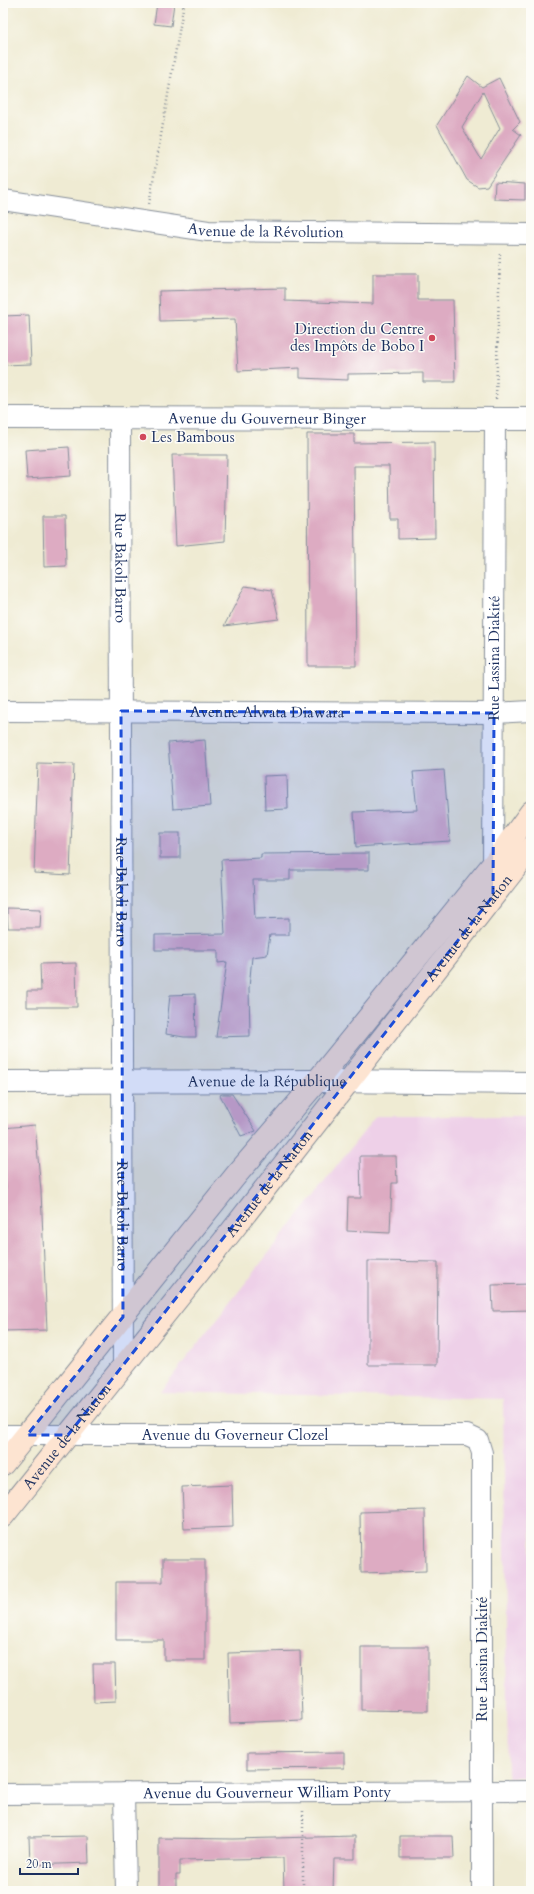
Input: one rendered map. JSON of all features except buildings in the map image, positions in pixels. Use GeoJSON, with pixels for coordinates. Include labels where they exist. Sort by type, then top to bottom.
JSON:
{"type":"FeatureCollection","features":[{"type":"Feature","properties":{"kind":"main road","name":"Avenue de la Nation"},"geometry":{"type":"LineString","coordinates":[[3,1464],[237,1174],[317,1081],[494,864],[531,812]]}},
{"type":"Feature","properties":{"kind":"main road","name":"Avenue de la Nation"},"geometry":{"type":"LineString","coordinates":[[3,1516],[348,1082],[531,848]]}},
{"type":"Feature","properties":{"kind":"street","name":"Avenue de la Révolution"},"geometry":{"type":"LineString","coordinates":[[3,200],[208,231],[531,234]]}},
{"type":"Feature","properties":{"kind":"street","name":"Avenue du Gouverneur Binger"},"geometry":{"type":"LineString","coordinates":[[3,418],[531,419]]}},
{"type":"Feature","properties":{"kind":"street","name":"Rue Bakoli Barro"},"geometry":{"type":"LineString","coordinates":[[120,418],[123,1366]]}},
{"type":"Feature","properties":{"kind":"street","name":"Rue Lassina Diakité"},"geometry":{"type":"LineString","coordinates":[[493,896],[495,419]]}},
{"type":"Feature","properties":{"kind":"street","name":"Avenue Alwata Diawara"},"geometry":{"type":"LineString","coordinates":[[3,711],[494,714],[531,711]]}},
{"type":"Feature","properties":{"kind":"street","name":"Avenue de la République"},"geometry":{"type":"LineString","coordinates":[[3,1082],[317,1081],[531,1083]]}},
{"type":"Feature","properties":{"kind":"street","name":"Avenue du Governeur Clozel"},"geometry":{"type":"LineString","coordinates":[[3,1435],[467,1435]]}},
{"type":"Feature","properties":{"kind":"street","name":"Rue Lassina Diakité"},"geometry":{"type":"LineString","coordinates":[[467,1435],[478,1440],[482,1453],[482,1891]]}},
{"type":"Feature","properties":{"kind":"street","name":"Avenue du Gouverneur William Ponty"},"geometry":{"type":"LineString","coordinates":[[3,1794],[531,1791]]}},
{"type":"Feature","properties":{"kind":"street"},"geometry":{"type":"LineString","coordinates":[[124,1793],[126,1891]]}},
{"type":"Feature","properties":{"kind":"path"},"geometry":{"type":"LineString","coordinates":[[146,222],[184,3]]}},
{"type":"Feature","properties":{"kind":"path"},"geometry":{"type":"LineString","coordinates":[[495,419],[500,234]]}},
{"type":"Feature","properties":{"kind":"path"},"geometry":{"type":"LineString","coordinates":[[303,1792],[303,1891]]}},
{"type":"Feature","properties":{"kind":"highlighted area"},"geometry":{"type":"Polygon","coordinates":[[[121,711],[494,713],[493,896],[68,1435],[27,1435],[123,1317],[121,711]]]}},
{"type":"Feature","properties":{"kind":"shaded area"},"geometry":{"type":"Polygon","coordinates":[[[376,1116],[531,1116],[531,1777],[508,1777],[503,1399],[160,1392],[376,1116]]]}},
{"type":"Feature","properties":{"kind":"place","name":"Direction du Centre des Impôts de Bobo I"},"geometry":{"type":"Point","coordinates":[432,338]}},
{"type":"Feature","properties":{"kind":"place","name":"Les Bambous"},"geometry":{"type":"Point","coordinates":[143,437]}}]}
